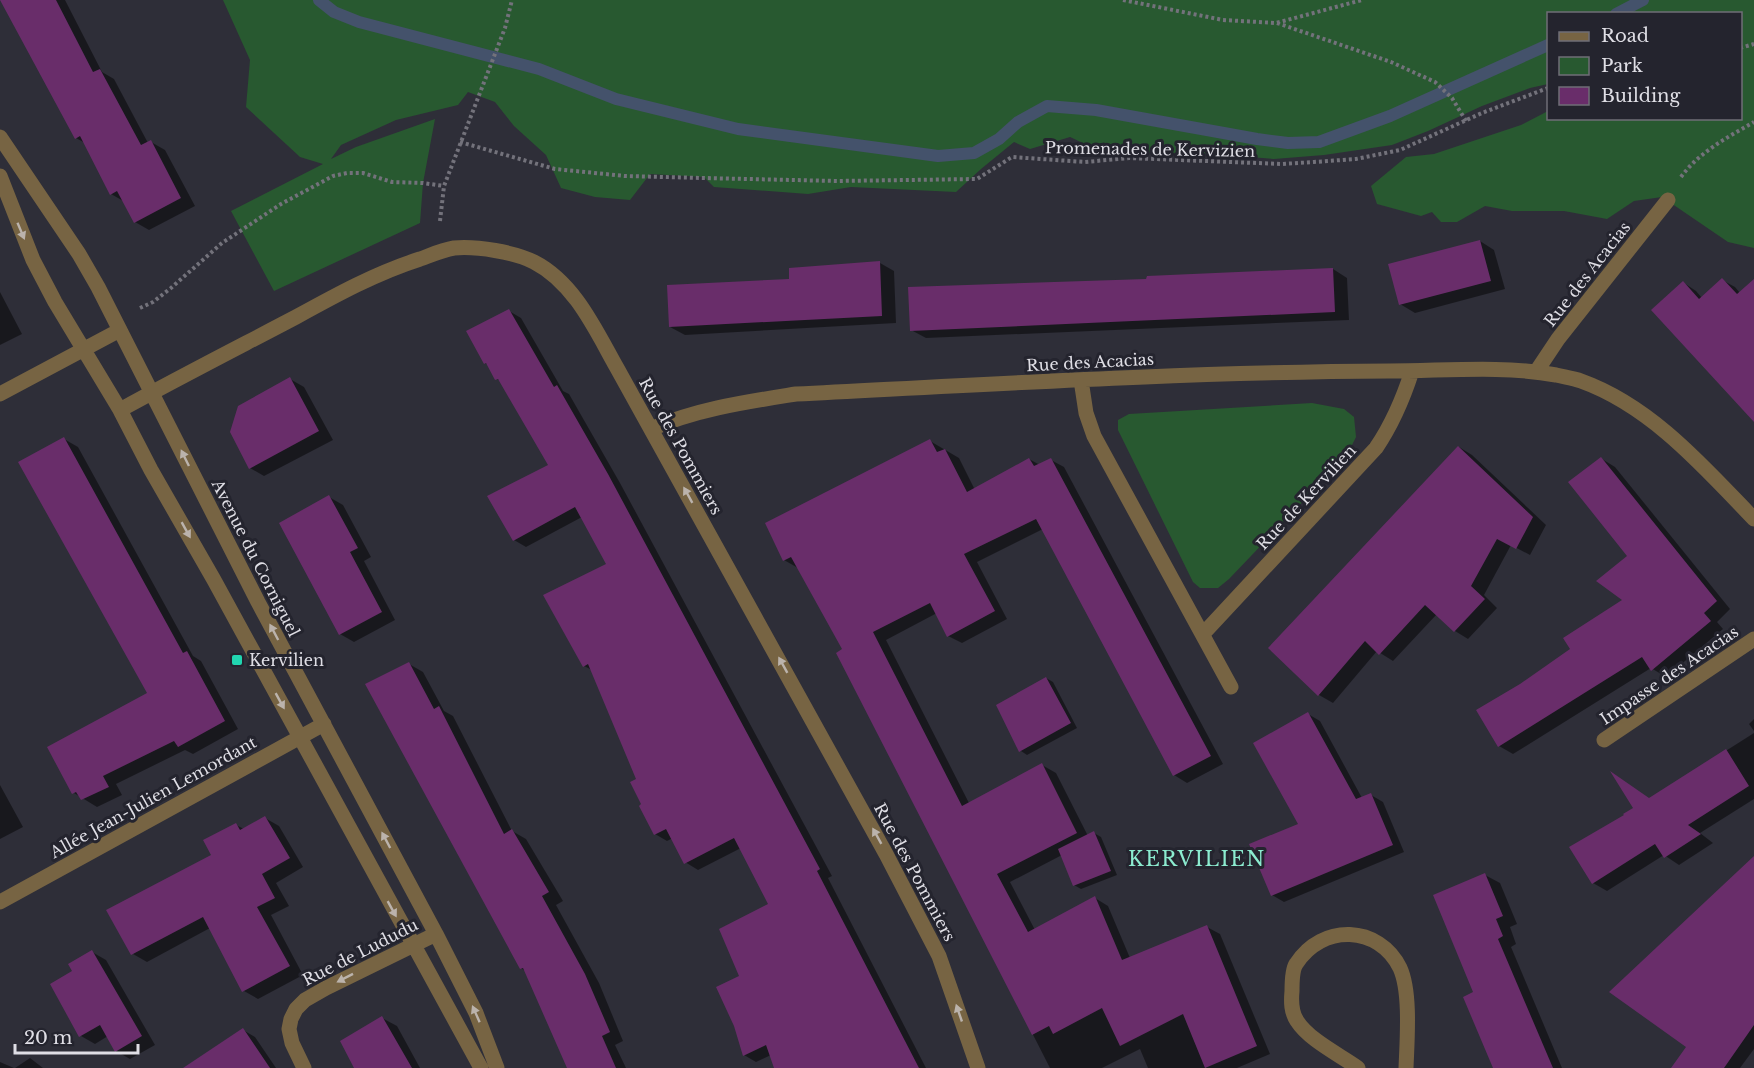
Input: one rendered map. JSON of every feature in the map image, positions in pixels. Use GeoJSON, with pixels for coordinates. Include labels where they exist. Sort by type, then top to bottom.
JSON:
{"type":"FeatureCollection","features":[{"type":"Feature","properties":{"kind":"street","name":"Avenue du Corniguel"},"geometry":{"type":"LineString","coordinates":[[0,137],[79,254],[153,392],[232,551],[436,934],[476,1013],[497,1068]]}},
{"type":"Feature","properties":{"kind":"street"},"geometry":{"type":"LineString","coordinates":[[0,176],[33,260],[55,302],[120,410],[481,1068]]}},
{"type":"Feature","properties":{"kind":"street","name":"Rue des Acacias"},"geometry":{"type":"LineString","coordinates":[[1536,372],[1558,339],[1668,200]]}},
{"type":"Feature","properties":{"kind":"street","name":"Rue des Pommiers"},"geometry":{"type":"LineString","coordinates":[[120,410],[354,286],[407,263],[445,250],[475,249],[518,256],[535,262],[551,273],[567,289],[586,315],[886,854],[939,956],[978,1068]]}},
{"type":"Feature","properties":{"kind":"street"},"geometry":{"type":"LineString","coordinates":[[0,394],[84,350],[117,325]]}},
{"type":"Feature","properties":{"kind":"street","name":"Rue des Acacias"},"geometry":{"type":"LineString","coordinates":[[651,429],[673,419],[720,407],[796,394],[1312,370],[1491,369],[1536,372],[1580,380],[1614,395],[1645,416],[1708,471],[1754,519]]}},
{"type":"Feature","properties":{"kind":"street","name":"Rue de Kervilien"},"geometry":{"type":"LineString","coordinates":[[1203,634],[1377,448],[1402,403],[1412,371]]}},
{"type":"Feature","properties":{"kind":"street"},"geometry":{"type":"LineString","coordinates":[[1081,380],[1086,413],[1094,436],[1231,687]]}},
{"type":"Feature","properties":{"kind":"street","name":"Impasse des Acacias"},"geometry":{"type":"LineString","coordinates":[[1604,740],[1754,639]]}},
{"type":"Feature","properties":{"kind":"street","name":"Allée Jean-Julien Lemordant"},"geometry":{"type":"LineString","coordinates":[[0,902],[324,724]]}},
{"type":"Feature","properties":{"kind":"street","name":"Rue de Lududu"},"geometry":{"type":"LineString","coordinates":[[304,1068],[292,1043],[290,1029],[291,1019],[296,1009],[305,1000],[326,988],[436,934]]}},
{"type":"Feature","properties":{"kind":"street"},"geometry":{"type":"LineString","coordinates":[[1359,1068],[1304,1031],[1291,1007],[1295,965],[1310,949],[1326,938],[1345,934],[1359,934],[1371,938],[1390,952],[1401,970],[1408,1017],[1406,1068]]}},
{"type":"Feature","properties":{"kind":"path"},"geometry":{"type":"LineString","coordinates":[[445,250],[440,218],[444,186],[505,28],[512,0]]}},
{"type":"Feature","properties":{"kind":"path"},"geometry":{"type":"LineString","coordinates":[[1123,0],[1223,20],[1276,23],[1390,62],[1442,87],[1452,98],[1466,121]]}},
{"type":"Feature","properties":{"kind":"path"},"geometry":{"type":"LineString","coordinates":[[1276,23],[1362,0]]}},
{"type":"Feature","properties":{"kind":"path","name":"Promenades de Kervizien"},"geometry":{"type":"LineString","coordinates":[[460,142],[555,169],[625,176],[825,181],[977,179],[1012,157],[1075,162],[1129,158],[1282,164],[1356,159],[1400,150],[1482,113],[1547,88]]}},
{"type":"Feature","properties":{"kind":"path"},"geometry":{"type":"LineString","coordinates":[[1668,200],[1688,167],[1722,141],[1754,122]]}},
{"type":"Feature","properties":{"kind":"path"},"geometry":{"type":"LineString","coordinates":[[117,325],[153,302],[222,243],[281,204],[333,176],[363,173],[392,182],[444,186]]}},
{"type":"Feature","properties":{"kind":"green space"},"geometry":{"type":"Polygon","coordinates":[[[223,0],[1754,0],[1754,248],[1728,242],[1662,197],[1634,201],[1607,219],[1564,211],[1512,211],[1485,206],[1457,222],[1441,222],[1432,212],[1421,216],[1377,204],[1371,186],[1406,157],[1434,154],[1521,125],[1547,112],[1547,120],[1742,120],[1742,12],[1547,12],[1547,84],[1530,88],[1482,106],[1392,145],[1324,155],[1274,159],[1211,154],[1153,153],[1085,144],[1070,137],[1030,149],[1014,142],[956,192],[851,187],[808,194],[714,187],[704,177],[650,174],[630,200],[595,197],[561,188],[546,155],[514,126],[495,102],[468,92],[458,105],[396,120],[341,145],[331,159],[356,147],[435,119],[423,183],[420,223],[274,291],[231,211],[323,164],[300,157],[246,107],[250,60],[223,0]]]}},
{"type":"Feature","properties":{"kind":"green space"},"geometry":{"type":"Polygon","coordinates":[[[1312,403],[1344,409],[1354,417],[1356,437],[1349,451],[1229,579],[1218,588],[1200,588],[1193,582],[1118,430],[1118,420],[1129,414],[1312,403]]]}},
{"type":"Feature","properties":{"kind":"building"},"geometry":{"type":"Polygon","coordinates":[[[0,0],[56,0],[93,72],[100,69],[141,145],[151,140],[181,198],[134,223],[117,191],[110,195],[80,136],[75,139],[0,0]]]}},
{"type":"Feature","properties":{"kind":"building"},"geometry":{"type":"Polygon","coordinates":[[[1480,240],[1491,281],[1399,305],[1388,264],[1480,240]]]}},
{"type":"Feature","properties":{"kind":"building"},"geometry":{"type":"Polygon","coordinates":[[[880,261],[882,316],[669,327],[667,285],[789,279],[789,268],[880,261]]]}},
{"type":"Feature","properties":{"kind":"building"},"geometry":{"type":"Polygon","coordinates":[[[1333,268],[1335,312],[910,331],[908,287],[1146,279],[1147,276],[1333,268]]]}},
{"type":"Feature","properties":{"kind":"building"},"geometry":{"type":"Polygon","coordinates":[[[1722,278],[1737,294],[1754,279],[1754,422],[1651,310],[1683,281],[1699,299],[1722,278]]]}},
{"type":"Feature","properties":{"kind":"building"},"geometry":{"type":"Polygon","coordinates":[[[509,309],[554,387],[557,385],[608,474],[820,869],[817,871],[919,1068],[774,1068],[766,1045],[743,1056],[734,1026],[716,987],[739,976],[719,929],[768,904],[734,838],[684,864],[666,829],[654,835],[639,806],[641,804],[630,782],[636,779],[588,664],[583,667],[543,595],[606,564],[575,507],[513,541],[487,496],[548,465],[498,379],[495,380],[486,363],[484,364],[466,331],[509,309]]]}},
{"type":"Feature","properties":{"kind":"building"},"geometry":{"type":"Polygon","coordinates":[[[290,377],[319,431],[249,469],[230,432],[238,406],[290,377]]]}},
{"type":"Feature","properties":{"kind":"building"},"geometry":{"type":"Polygon","coordinates":[[[64,437],[183,653],[187,651],[225,721],[178,747],[174,741],[103,776],[109,787],[81,800],[76,792],[72,794],[47,747],[147,693],[18,462],[64,437]]]}},
{"type":"Feature","properties":{"kind":"building"},"geometry":{"type":"Polygon","coordinates":[[[930,439],[937,452],[945,449],[967,492],[1029,458],[1034,466],[1051,458],[1211,756],[1173,776],[1036,519],[964,554],[995,611],[947,637],[930,603],[873,632],[962,806],[1042,763],[1077,833],[997,874],[1028,932],[1095,896],[1122,960],[1207,925],[1257,1046],[1205,1068],[1183,1014],[1120,1046],[1102,1008],[1053,1034],[1049,1026],[1032,1035],[836,653],[842,649],[791,557],[783,561],[765,523],[930,439]]]}},
{"type":"Feature","properties":{"kind":"building"},"geometry":{"type":"Polygon","coordinates":[[[1458,446],[1533,517],[1516,549],[1497,539],[1471,586],[1485,599],[1454,632],[1425,605],[1379,655],[1365,641],[1318,696],[1268,648],[1458,446]]]}},
{"type":"Feature","properties":{"kind":"building"},"geometry":{"type":"Polygon","coordinates":[[[1601,457],[1717,601],[1704,613],[1711,621],[1651,671],[1642,657],[1498,747],[1476,710],[1520,684],[1570,649],[1563,638],[1622,600],[1596,581],[1627,556],[1568,482],[1601,457]]]}},
{"type":"Feature","properties":{"kind":"building"},"geometry":{"type":"Polygon","coordinates":[[[329,495],[358,548],[350,552],[382,612],[339,635],[279,523],[329,495]]]}},
{"type":"Feature","properties":{"kind":"building"},"geometry":{"type":"Polygon","coordinates":[[[409,662],[434,709],[439,706],[504,834],[512,829],[549,892],[542,896],[585,974],[610,1032],[602,1036],[616,1068],[567,1068],[523,968],[520,969],[365,684],[409,662]]]}},
{"type":"Feature","properties":{"kind":"building"},"geometry":{"type":"Polygon","coordinates":[[[1046,677],[1071,723],[1019,752],[996,705],[1046,677]]]}},
{"type":"Feature","properties":{"kind":"building"},"geometry":{"type":"Polygon","coordinates":[[[1308,712],[1356,799],[1371,793],[1393,845],[1271,896],[1249,844],[1298,824],[1253,743],[1308,712]]]}},
{"type":"Feature","properties":{"kind":"building"},"geometry":{"type":"Polygon","coordinates":[[[1726,749],[1749,786],[1688,825],[1701,834],[1664,858],[1655,844],[1592,884],[1569,847],[1633,808],[1610,771],[1649,798],[1726,749]]]}},
{"type":"Feature","properties":{"kind":"building"},"geometry":{"type":"Polygon","coordinates":[[[265,816],[290,858],[262,874],[275,898],[257,907],[290,966],[242,992],[203,917],[131,955],[106,910],[211,855],[203,840],[236,823],[240,830],[265,816]]]}},
{"type":"Feature","properties":{"kind":"building"},"geometry":{"type":"Polygon","coordinates":[[[1094,831],[1111,871],[1073,886],[1058,849],[1094,831]]]}},
{"type":"Feature","properties":{"kind":"building"},"geometry":{"type":"Polygon","coordinates":[[[1754,856],[1754,1025],[1724,1068],[1671,1068],[1686,1047],[1609,992],[1754,856]]]}},
{"type":"Feature","properties":{"kind":"building"},"geometry":{"type":"Polygon","coordinates":[[[1485,873],[1503,916],[1496,919],[1503,936],[1498,939],[1553,1068],[1493,1068],[1463,997],[1473,992],[1433,895],[1485,873]]]}},
{"type":"Feature","properties":{"kind":"building"},"geometry":{"type":"Polygon","coordinates":[[[92,950],[142,1036],[115,1052],[100,1025],[79,1037],[50,984],[72,971],[68,964],[92,950]]]}},
{"type":"Feature","properties":{"kind":"building"},"geometry":{"type":"Polygon","coordinates":[[[382,1016],[412,1068],[354,1068],[340,1041],[382,1016]]]}},
{"type":"Feature","properties":{"kind":"building"},"geometry":{"type":"Polygon","coordinates":[[[243,1028],[270,1068],[183,1068],[243,1028]]]}},
{"type":"Feature","properties":{"kind":"waterway"},"geometry":{"type":"LineString","coordinates":[[319,0],[334,12],[359,22],[539,69],[616,99],[738,129],[938,156],[974,153],[999,139],[1018,122],[1047,106],[1096,110],[1257,139],[1288,143],[1319,142],[1390,116],[1547,45]]}},
{"type":"Feature","properties":{"kind":"waterway"},"geometry":{"type":"LineString","coordinates":[[1620,12],[1643,0]]}},
{"type":"Feature","properties":{"kind":"place","name":"Kervilien"},"geometry":{"type":"Point","coordinates":[237,660]}},
{"type":"Feature","properties":{"kind":"district","name":"KERVILIEN"},"geometry":{"type":"Point","coordinates":[1197,859]}}]}
